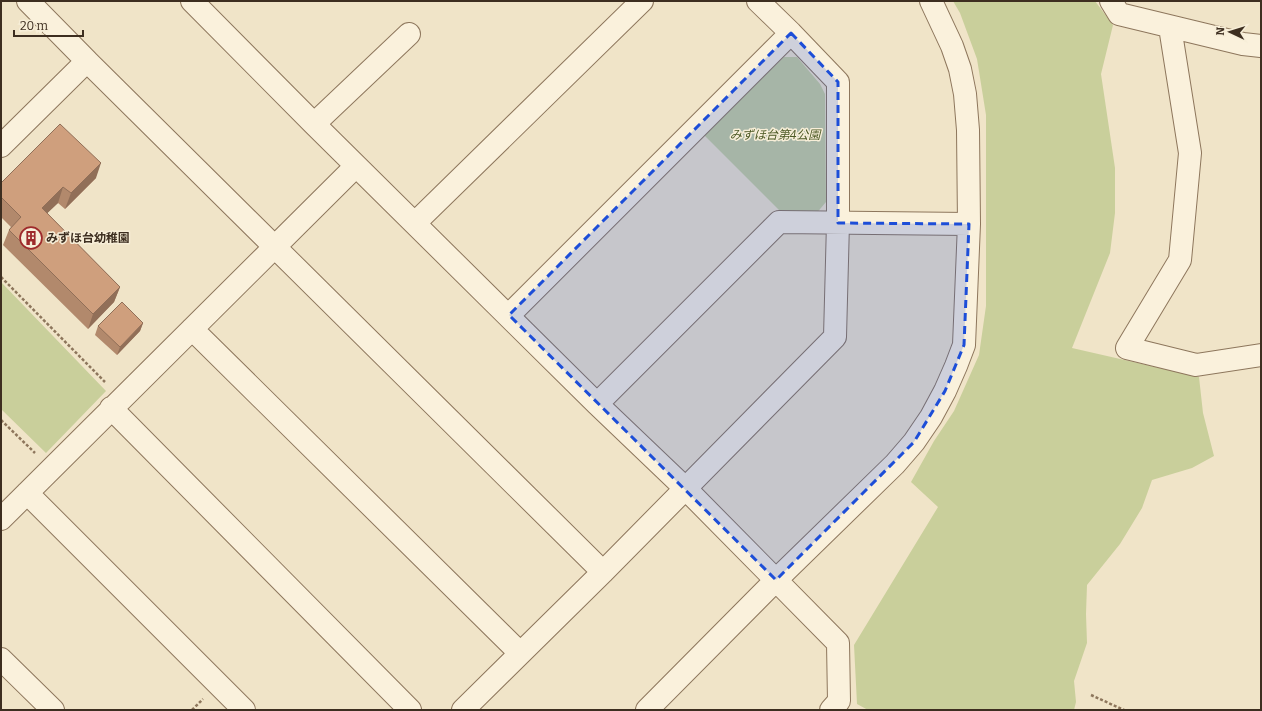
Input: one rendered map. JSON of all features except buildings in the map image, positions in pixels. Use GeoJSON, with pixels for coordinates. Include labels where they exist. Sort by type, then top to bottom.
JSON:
{"type":"FeatureCollection","features":[{"type":"Feature","properties":{"kind":"street"},"geometry":{"type":"LineString","coordinates":[[28,1],[274,248],[603,572]]}},
{"type":"Feature","properties":{"kind":"street"},"geometry":{"type":"LineString","coordinates":[[192,1],[356,166],[509,315],[597,404],[686,488],[838,642],[839,702],[831,710]]}},
{"type":"Feature","properties":{"kind":"street"},"geometry":{"type":"LineString","coordinates":[[415,223],[642,1]]}},
{"type":"Feature","properties":{"kind":"street"},"geometry":{"type":"LineString","coordinates":[[463,710],[603,572],[836,337],[838,82],[758,1]]}},
{"type":"Feature","properties":{"kind":"street"},"geometry":{"type":"LineString","coordinates":[[647,710],[776,580],[895,464],[914,442],[931,417],[945,391],[964,345],[969,224],[968,130],[965,94],[960,69],[952,46],[931,1]]}},
{"type":"Feature","properties":{"kind":"street"},"geometry":{"type":"LineString","coordinates":[[1111,1],[1118,14],[1243,44],[1261,46]]}},
{"type":"Feature","properties":{"kind":"street"},"geometry":{"type":"LineString","coordinates":[[1170,27],[1190,153],[1180,260],[1127,348],[1196,365],[1261,355]]}},
{"type":"Feature","properties":{"kind":"street"},"geometry":{"type":"LineString","coordinates":[[509,315],[791,33]]}},
{"type":"Feature","properties":{"kind":"street"},"geometry":{"type":"LineString","coordinates":[[314,124],[409,34]]}},
{"type":"Feature","properties":{"kind":"street"},"geometry":{"type":"LineString","coordinates":[[2,143],[87,61]]}},
{"type":"Feature","properties":{"kind":"street"},"geometry":{"type":"LineString","coordinates":[[1,519],[27,493],[110,398],[192,329],[356,166]]}},
{"type":"Feature","properties":{"kind":"street"},"geometry":{"type":"LineString","coordinates":[[597,404],[779,222],[969,224]]}},
{"type":"Feature","properties":{"kind":"street"},"geometry":{"type":"LineString","coordinates":[[192,329],[520,653]]}},
{"type":"Feature","properties":{"kind":"street"},"geometry":{"type":"LineString","coordinates":[[110,398],[410,710]]}},
{"type":"Feature","properties":{"kind":"street"},"geometry":{"type":"LineString","coordinates":[[27,493],[244,710]]}},
{"type":"Feature","properties":{"kind":"street"},"geometry":{"type":"LineString","coordinates":[[1,659],[53,710]]}},
{"type":"Feature","properties":{"kind":"path"},"geometry":{"type":"LineString","coordinates":[[1,277],[110,398]]}},
{"type":"Feature","properties":{"kind":"path"},"geometry":{"type":"LineString","coordinates":[[1,420],[38,456]]}},
{"type":"Feature","properties":{"kind":"path"},"geometry":{"type":"LineString","coordinates":[[1091,695],[1124,710]]}},
{"type":"Feature","properties":{"kind":"highlighted area"},"geometry":{"type":"Polygon","coordinates":[[[791,33],[838,82],[838,223],[969,224],[964,345],[945,391],[914,442],[776,580],[509,315],[791,33]]]}},
{"type":"Feature","properties":{"kind":"green space"},"geometry":{"type":"Polygon","coordinates":[[[953,1],[1095,1],[1113,25],[1101,74],[1115,168],[1115,213],[1110,253],[1072,348],[1199,377],[1203,413],[1214,456],[1192,468],[1152,480],[1142,508],[1120,544],[1087,585],[1087,643],[1074,681],[1076,702],[1074,710],[868,710],[857,704],[854,645],[938,507],[911,482],[934,441],[954,411],[979,355],[986,306],[986,115],[977,59],[960,13],[953,1]]]}},
{"type":"Feature","properties":{"kind":"green space","name":"みずほ台第4公園"},"geometry":{"type":"Polygon","coordinates":[[[784,57],[797,57],[820,84],[825,94],[826,202],[815,215],[783,214],[703,134],[784,57]]]}},
{"type":"Feature","properties":{"kind":"green space"},"geometry":{"type":"Polygon","coordinates":[[[1,282],[106,391],[46,453],[1,409],[1,282]]]}},
{"type":"Feature","properties":{"kind":"place","name":"みずほ台幼稚園"},"geometry":{"type":"Point","coordinates":[31,238]}}]}
